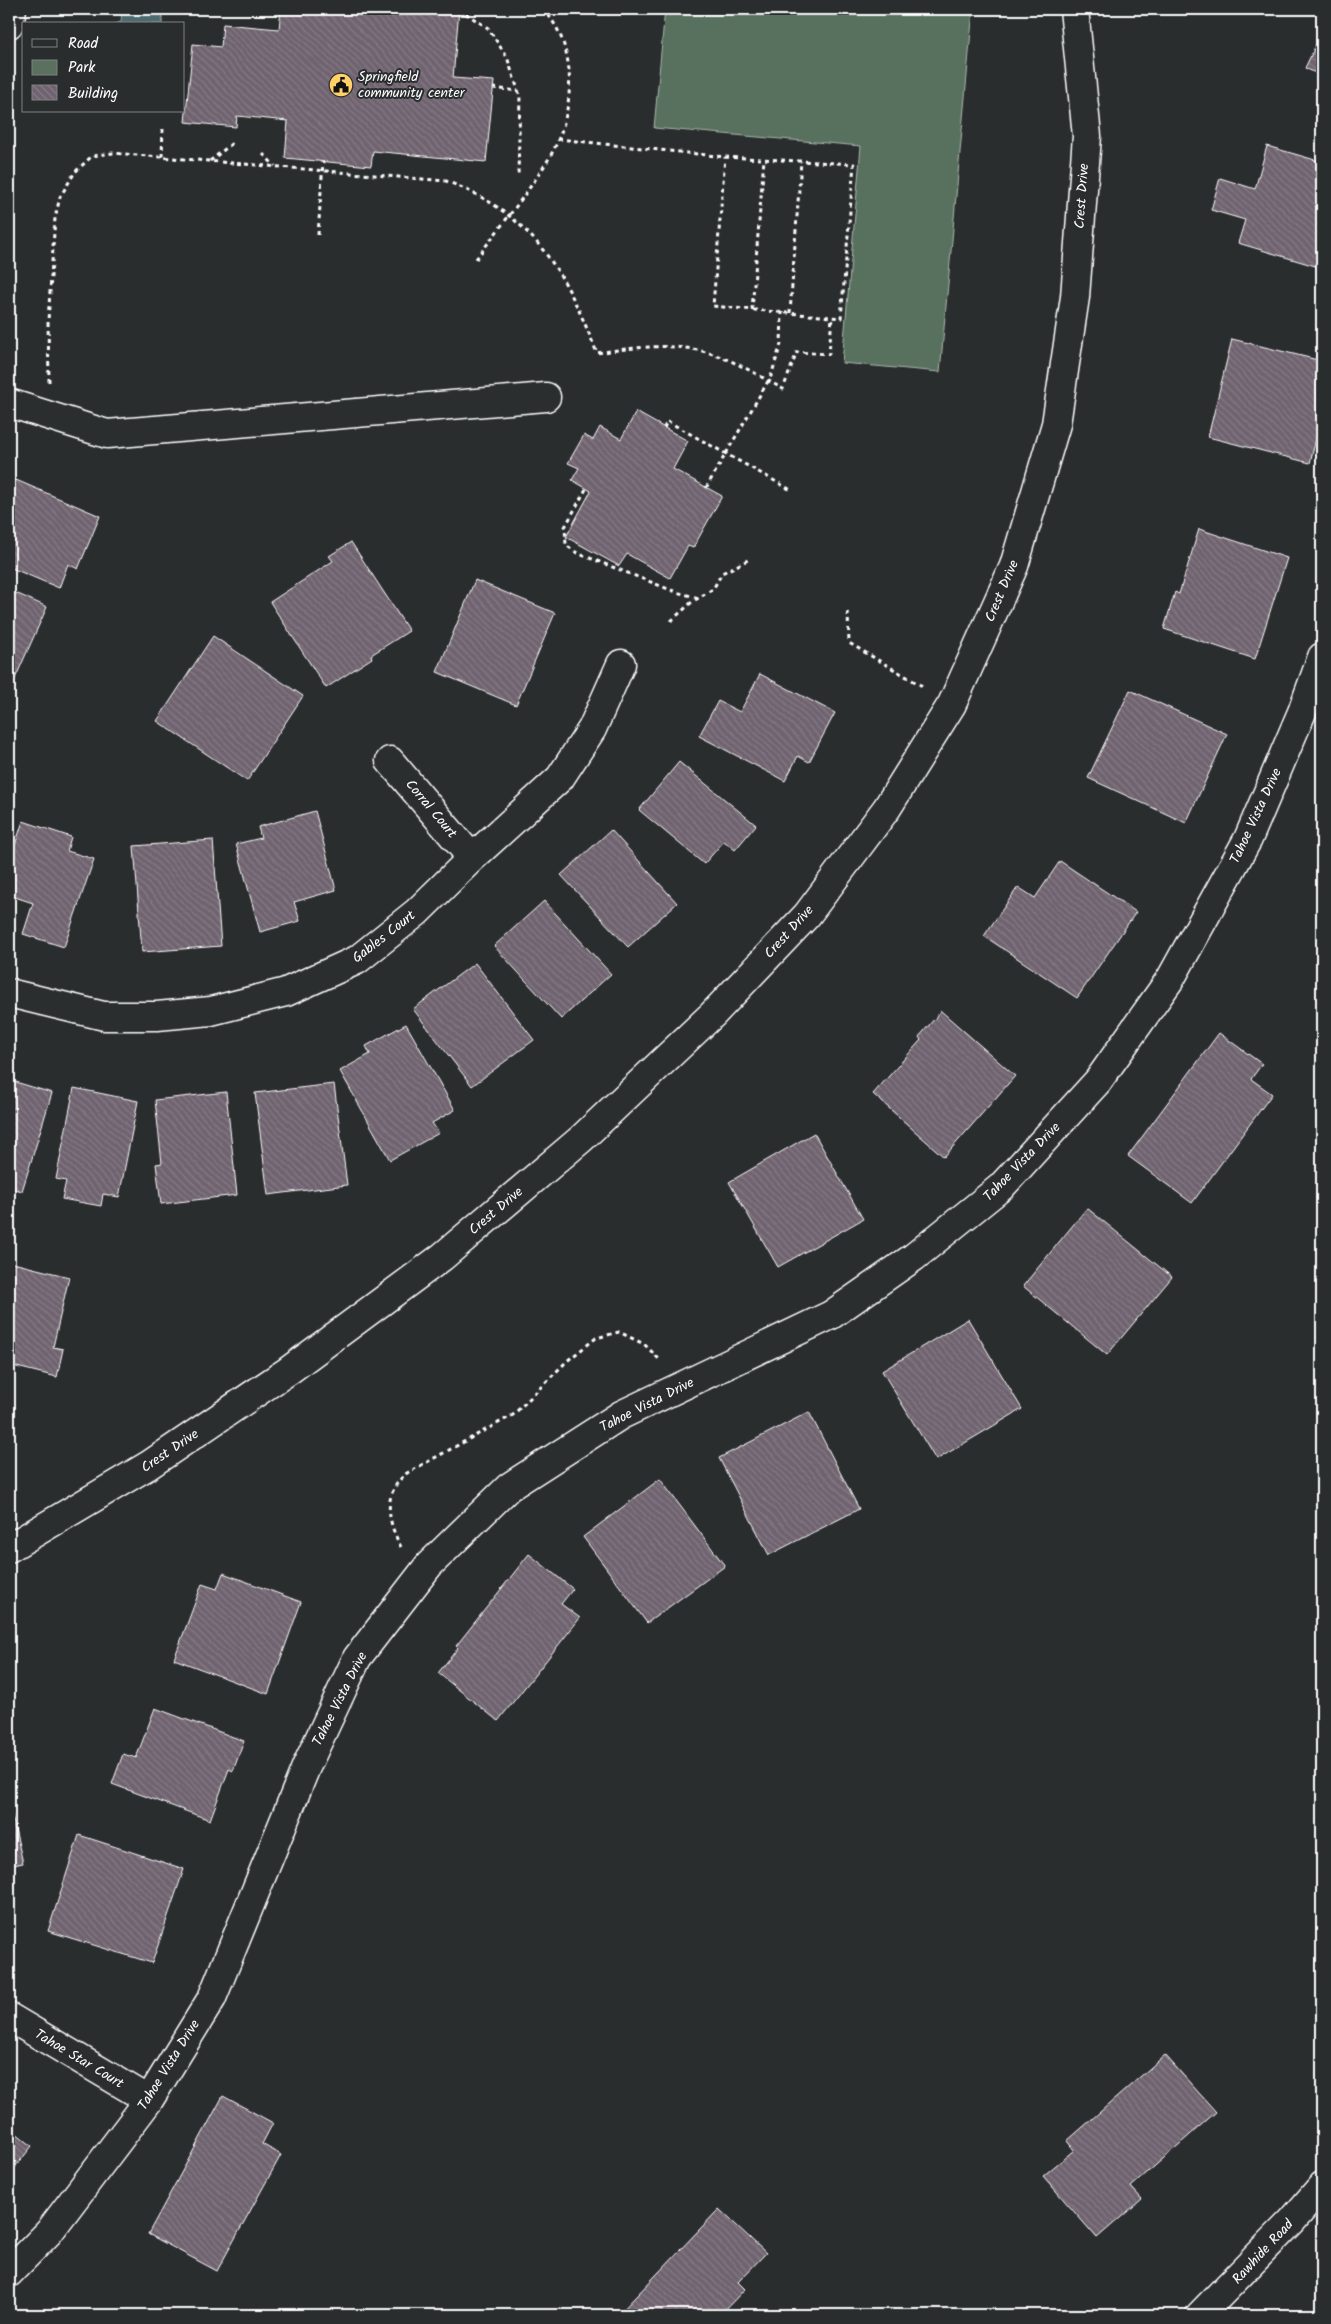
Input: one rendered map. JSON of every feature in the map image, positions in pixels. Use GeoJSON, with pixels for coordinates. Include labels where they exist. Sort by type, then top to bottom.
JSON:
{"type":"FeatureCollection","features":[{"type":"Feature","properties":{"kind":"street"},"geometry":{"type":"LineString","coordinates":[[9,24],[12,9]]}},
{"type":"Feature","properties":{"kind":"street","name":"Crest Drive"},"geometry":{"type":"LineString","coordinates":[[9,1548],[149,1465],[288,1371],[442,1257],[581,1139],[713,1014],[807,915],[887,808],[952,704],[1014,566],[1056,424],[1075,297],[1087,136],[1074,9]]}},
{"type":"Feature","properties":{"kind":"street"},"geometry":{"type":"LineString","coordinates":[[9,403],[107,434],[546,397]]}},
{"type":"Feature","properties":{"kind":"street","name":"Tahoe Vista Drive"},"geometry":{"type":"LineString","coordinates":[[9,2273],[48,2232],[149,2100],[212,1998],[306,1767],[357,1658],[429,1565],[509,1487],[621,1415],[831,1315],[914,1257],[1001,1188],[1098,1082],[1171,978],[1248,839],[1302,712],[1322,657]]}},
{"type":"Feature","properties":{"kind":"street","name":"Gables Court"},"geometry":{"type":"LineString","coordinates":[[9,993],[104,1016],[157,1016],[211,1012],[286,992],[357,960],[417,912],[472,858],[560,778],[592,729],[621,664]]}},
{"type":"Feature","properties":{"kind":"street","name":"Corral Court"},"geometry":{"type":"LineString","coordinates":[[390,761],[472,858]]}},
{"type":"Feature","properties":{"kind":"street","name":"Tahoe Star Court"},"geometry":{"type":"LineString","coordinates":[[9,2017],[149,2100]]}},
{"type":"Feature","properties":{"kind":"street","name":"Rawhide Road"},"geometry":{"type":"LineString","coordinates":[[1200,2315],[1292,2221],[1322,2186]]}},
{"type":"Feature","properties":{"kind":"path"},"geometry":{"type":"LineString","coordinates":[[459,9],[488,28],[507,57],[518,91],[518,176]]}},
{"type":"Feature","properties":{"kind":"path"},"geometry":{"type":"LineString","coordinates":[[476,259],[549,159],[558,139],[568,104],[570,74],[566,48],[556,23],[543,9]]}},
{"type":"Feature","properties":{"kind":"path"},"geometry":{"type":"LineString","coordinates":[[493,88],[518,91]]}},
{"type":"Feature","properties":{"kind":"path"},"geometry":{"type":"LineString","coordinates":[[162,157],[163,127]]}},
{"type":"Feature","properties":{"kind":"path"},"geometry":{"type":"LineString","coordinates":[[558,139],[725,157],[854,164],[841,318],[713,306],[725,157]]}},
{"type":"Feature","properties":{"kind":"path"},"geometry":{"type":"LineString","coordinates":[[209,161],[235,140]]}},
{"type":"Feature","properties":{"kind":"path"},"geometry":{"type":"LineString","coordinates":[[46,416],[49,389],[48,321],[55,218],[60,197],[75,172],[92,156],[113,153],[446,181],[482,197],[526,231],[554,262],[576,301],[597,354],[641,346],[679,347],[718,356],[783,389],[797,352],[828,354],[832,317]]}},
{"type":"Feature","properties":{"kind":"path"},"geometry":{"type":"LineString","coordinates":[[263,154],[275,167]]}},
{"type":"Feature","properties":{"kind":"path"},"geometry":{"type":"LineString","coordinates":[[752,310],[764,159]]}},
{"type":"Feature","properties":{"kind":"path"},"geometry":{"type":"LineString","coordinates":[[790,313],[801,161]]}},
{"type":"Feature","properties":{"kind":"path"},"geometry":{"type":"LineString","coordinates":[[318,235],[323,162]]}},
{"type":"Feature","properties":{"kind":"path"},"geometry":{"type":"LineString","coordinates":[[706,488],[768,381],[781,344],[782,312]]}},
{"type":"Feature","properties":{"kind":"path"},"geometry":{"type":"LineString","coordinates":[[664,428],[667,421],[791,490]]}},
{"type":"Feature","properties":{"kind":"path"},"geometry":{"type":"LineString","coordinates":[[586,488],[565,527],[566,545],[577,553],[676,592],[699,598]]}},
{"type":"Feature","properties":{"kind":"path"},"geometry":{"type":"LineString","coordinates":[[671,621],[713,589],[722,573],[748,560]]}},
{"type":"Feature","properties":{"kind":"path"},"geometry":{"type":"LineString","coordinates":[[848,612],[848,643],[952,704]]}},
{"type":"Feature","properties":{"kind":"path"},"geometry":{"type":"LineString","coordinates":[[402,1550],[391,1530],[389,1500],[396,1482],[407,1473],[513,1415],[567,1361],[596,1338],[619,1332],[632,1337],[644,1344],[663,1364]]}},
{"type":"Feature","properties":{"kind":"green space"},"geometry":{"type":"Polygon","coordinates":[[[665,9],[973,9],[940,372],[842,363],[861,146],[654,128],[665,9]]]}},
{"type":"Feature","properties":{"kind":"water"},"geometry":{"type":"Polygon","coordinates":[[[122,9],[163,9],[162,22],[121,22],[122,9]]]}},
{"type":"Feature","properties":{"kind":"building","name":"Springfield community center"},"geometry":{"type":"Polygon","coordinates":[[[281,9],[326,11],[326,9],[459,9],[453,78],[494,81],[486,162],[373,151],[371,166],[285,158],[288,121],[237,116],[236,127],[185,122],[193,44],[221,47],[223,24],[279,29],[281,9]]]}},
{"type":"Feature","properties":{"kind":"building"},"geometry":{"type":"Polygon","coordinates":[[[1322,32],[1322,76],[1305,68],[1322,32]]]}},
{"type":"Feature","properties":{"kind":"building"},"geometry":{"type":"Polygon","coordinates":[[[1267,146],[1322,162],[1322,268],[1238,243],[1245,220],[1211,210],[1220,178],[1255,189],[1267,146]]]}},
{"type":"Feature","properties":{"kind":"building"},"geometry":{"type":"Polygon","coordinates":[[[1232,339],[1322,361],[1322,415],[1310,463],[1208,437],[1232,339]]]}},
{"type":"Feature","properties":{"kind":"building"},"geometry":{"type":"Polygon","coordinates":[[[636,412],[688,441],[673,469],[722,496],[693,548],[688,546],[670,578],[627,554],[619,566],[566,537],[591,491],[572,480],[579,468],[568,463],[584,435],[593,440],[600,427],[621,439],[636,412]]]}},
{"type":"Feature","properties":{"kind":"building"},"geometry":{"type":"Polygon","coordinates":[[[9,477],[100,516],[78,569],[68,564],[59,588],[9,567],[9,477]]]}},
{"type":"Feature","properties":{"kind":"building"},"geometry":{"type":"Polygon","coordinates":[[[1199,529],[1287,558],[1255,659],[1164,629],[1175,592],[1179,594],[1199,529]]]}},
{"type":"Feature","properties":{"kind":"building"},"geometry":{"type":"Polygon","coordinates":[[[351,542],[409,631],[371,655],[372,658],[326,688],[270,602],[333,561],[329,556],[351,542]]]}},
{"type":"Feature","properties":{"kind":"building"},"geometry":{"type":"Polygon","coordinates":[[[475,580],[555,613],[516,705],[437,672],[475,580]]]}},
{"type":"Feature","properties":{"kind":"building"},"geometry":{"type":"Polygon","coordinates":[[[9,590],[47,607],[14,681],[9,679],[9,590]]]}},
{"type":"Feature","properties":{"kind":"building"},"geometry":{"type":"Polygon","coordinates":[[[213,636],[303,696],[247,781],[157,721],[213,636]]]}},
{"type":"Feature","properties":{"kind":"building"},"geometry":{"type":"Polygon","coordinates":[[[760,674],[835,713],[809,762],[798,756],[785,781],[699,736],[718,701],[740,712],[760,674]]]}},
{"type":"Feature","properties":{"kind":"building"},"geometry":{"type":"Polygon","coordinates":[[[1130,690],[1227,734],[1186,823],[1088,778],[1130,690]]]}},
{"type":"Feature","properties":{"kind":"building"},"geometry":{"type":"Polygon","coordinates":[[[679,762],[756,825],[735,850],[724,841],[704,864],[639,810],[679,762]]]}},
{"type":"Feature","properties":{"kind":"building"},"geometry":{"type":"Polygon","coordinates":[[[315,811],[336,890],[294,902],[300,921],[260,932],[236,844],[261,838],[258,827],[315,811]]]}},
{"type":"Feature","properties":{"kind":"building"},"geometry":{"type":"Polygon","coordinates":[[[23,821],[71,837],[67,851],[94,859],[64,947],[23,934],[33,903],[9,895],[9,863],[23,821]]]}},
{"type":"Feature","properties":{"kind":"building"},"geometry":{"type":"Polygon","coordinates":[[[611,830],[677,903],[628,947],[561,875],[611,830]]]}},
{"type":"Feature","properties":{"kind":"building"},"geometry":{"type":"Polygon","coordinates":[[[213,840],[221,946],[142,952],[134,846],[213,840]]]}},
{"type":"Feature","properties":{"kind":"building"},"geometry":{"type":"Polygon","coordinates":[[[1060,861],[1136,912],[1077,998],[984,936],[1018,887],[1035,898],[1060,861]]]}},
{"type":"Feature","properties":{"kind":"building"},"geometry":{"type":"Polygon","coordinates":[[[544,901],[611,974],[561,1019],[494,946],[544,901]]]}},
{"type":"Feature","properties":{"kind":"building"},"geometry":{"type":"Polygon","coordinates":[[[475,963],[534,1040],[472,1086],[413,1009],[475,963]]]}},
{"type":"Feature","properties":{"kind":"building"},"geometry":{"type":"Polygon","coordinates":[[[941,1011],[1015,1076],[944,1157],[873,1094],[921,1040],[919,1037],[941,1011]]]}},
{"type":"Feature","properties":{"kind":"building"},"geometry":{"type":"Polygon","coordinates":[[[406,1024],[455,1110],[432,1123],[439,1133],[390,1160],[340,1071],[370,1054],[366,1046],[406,1024]]]}},
{"type":"Feature","properties":{"kind":"building"},"geometry":{"type":"Polygon","coordinates":[[[1219,1033],[1262,1064],[1251,1079],[1272,1094],[1192,1203],[1128,1156],[1219,1033]]]}},
{"type":"Feature","properties":{"kind":"building"},"geometry":{"type":"Polygon","coordinates":[[[9,1080],[52,1093],[22,1191],[9,1187],[9,1080]]]}},
{"type":"Feature","properties":{"kind":"building"},"geometry":{"type":"Polygon","coordinates":[[[334,1084],[347,1185],[268,1195],[255,1093],[334,1084]]]}},
{"type":"Feature","properties":{"kind":"building"},"geometry":{"type":"Polygon","coordinates":[[[74,1088],[138,1101],[119,1197],[103,1194],[101,1206],[62,1199],[66,1181],[56,1179],[74,1088]]]}},
{"type":"Feature","properties":{"kind":"building"},"geometry":{"type":"Polygon","coordinates":[[[226,1092],[237,1195],[161,1204],[156,1164],[162,1163],[155,1100],[226,1092]]]}},
{"type":"Feature","properties":{"kind":"building"},"geometry":{"type":"Polygon","coordinates":[[[814,1133],[863,1219],[778,1267],[729,1182],[814,1133]]]}},
{"type":"Feature","properties":{"kind":"building"},"geometry":{"type":"Polygon","coordinates":[[[1087,1208],[1172,1277],[1107,1355],[1023,1286],[1087,1208]]]}},
{"type":"Feature","properties":{"kind":"building"},"geometry":{"type":"Polygon","coordinates":[[[9,1262],[69,1277],[53,1347],[63,1349],[57,1377],[9,1365],[9,1262]]]}},
{"type":"Feature","properties":{"kind":"building"},"geometry":{"type":"Polygon","coordinates":[[[968,1319],[1022,1409],[936,1460],[882,1371],[968,1319]]]}},
{"type":"Feature","properties":{"kind":"building"},"geometry":{"type":"Polygon","coordinates":[[[809,1412],[859,1509],[769,1555],[719,1458],[809,1412]]]}},
{"type":"Feature","properties":{"kind":"building"},"geometry":{"type":"Polygon","coordinates":[[[660,1479],[725,1566],[647,1623],[583,1537],[660,1479]]]}},
{"type":"Feature","properties":{"kind":"building"},"geometry":{"type":"Polygon","coordinates":[[[529,1554],[573,1589],[561,1604],[580,1618],[498,1721],[438,1673],[458,1648],[456,1646],[529,1554]]]}},
{"type":"Feature","properties":{"kind":"building"},"geometry":{"type":"Polygon","coordinates":[[[223,1573],[301,1602],[268,1694],[174,1659],[202,1584],[217,1589],[223,1573]]]}},
{"type":"Feature","properties":{"kind":"building"},"geometry":{"type":"Polygon","coordinates":[[[155,1708],[244,1741],[233,1771],[229,1769],[210,1820],[112,1784],[123,1754],[136,1758],[155,1708]]]}},
{"type":"Feature","properties":{"kind":"building"},"geometry":{"type":"Polygon","coordinates":[[[9,1803],[23,1863],[9,1866],[9,1803]]]}},
{"type":"Feature","properties":{"kind":"building"},"geometry":{"type":"Polygon","coordinates":[[[79,1835],[184,1869],[152,1963],[48,1931],[79,1835]]]}},
{"type":"Feature","properties":{"kind":"building"},"geometry":{"type":"Polygon","coordinates":[[[1165,2055],[1216,2112],[1131,2187],[1142,2199],[1097,2238],[1043,2176],[1074,2150],[1067,2141],[1165,2055]]]}},
{"type":"Feature","properties":{"kind":"building"},"geometry":{"type":"Polygon","coordinates":[[[223,2096],[273,2123],[262,2144],[281,2155],[217,2271],[148,2234],[223,2096]]]}},
{"type":"Feature","properties":{"kind":"building"},"geometry":{"type":"Polygon","coordinates":[[[9,2127],[32,2146],[9,2175],[9,2127]]]}},
{"type":"Feature","properties":{"kind":"building"},"geometry":{"type":"Polygon","coordinates":[[[719,2209],[766,2253],[738,2282],[745,2289],[720,2315],[618,2315],[719,2209]]]}},
{"type":"Feature","properties":{"kind":"place","name":"Springfield community center"},"geometry":{"type":"Point","coordinates":[341,85]}}]}
